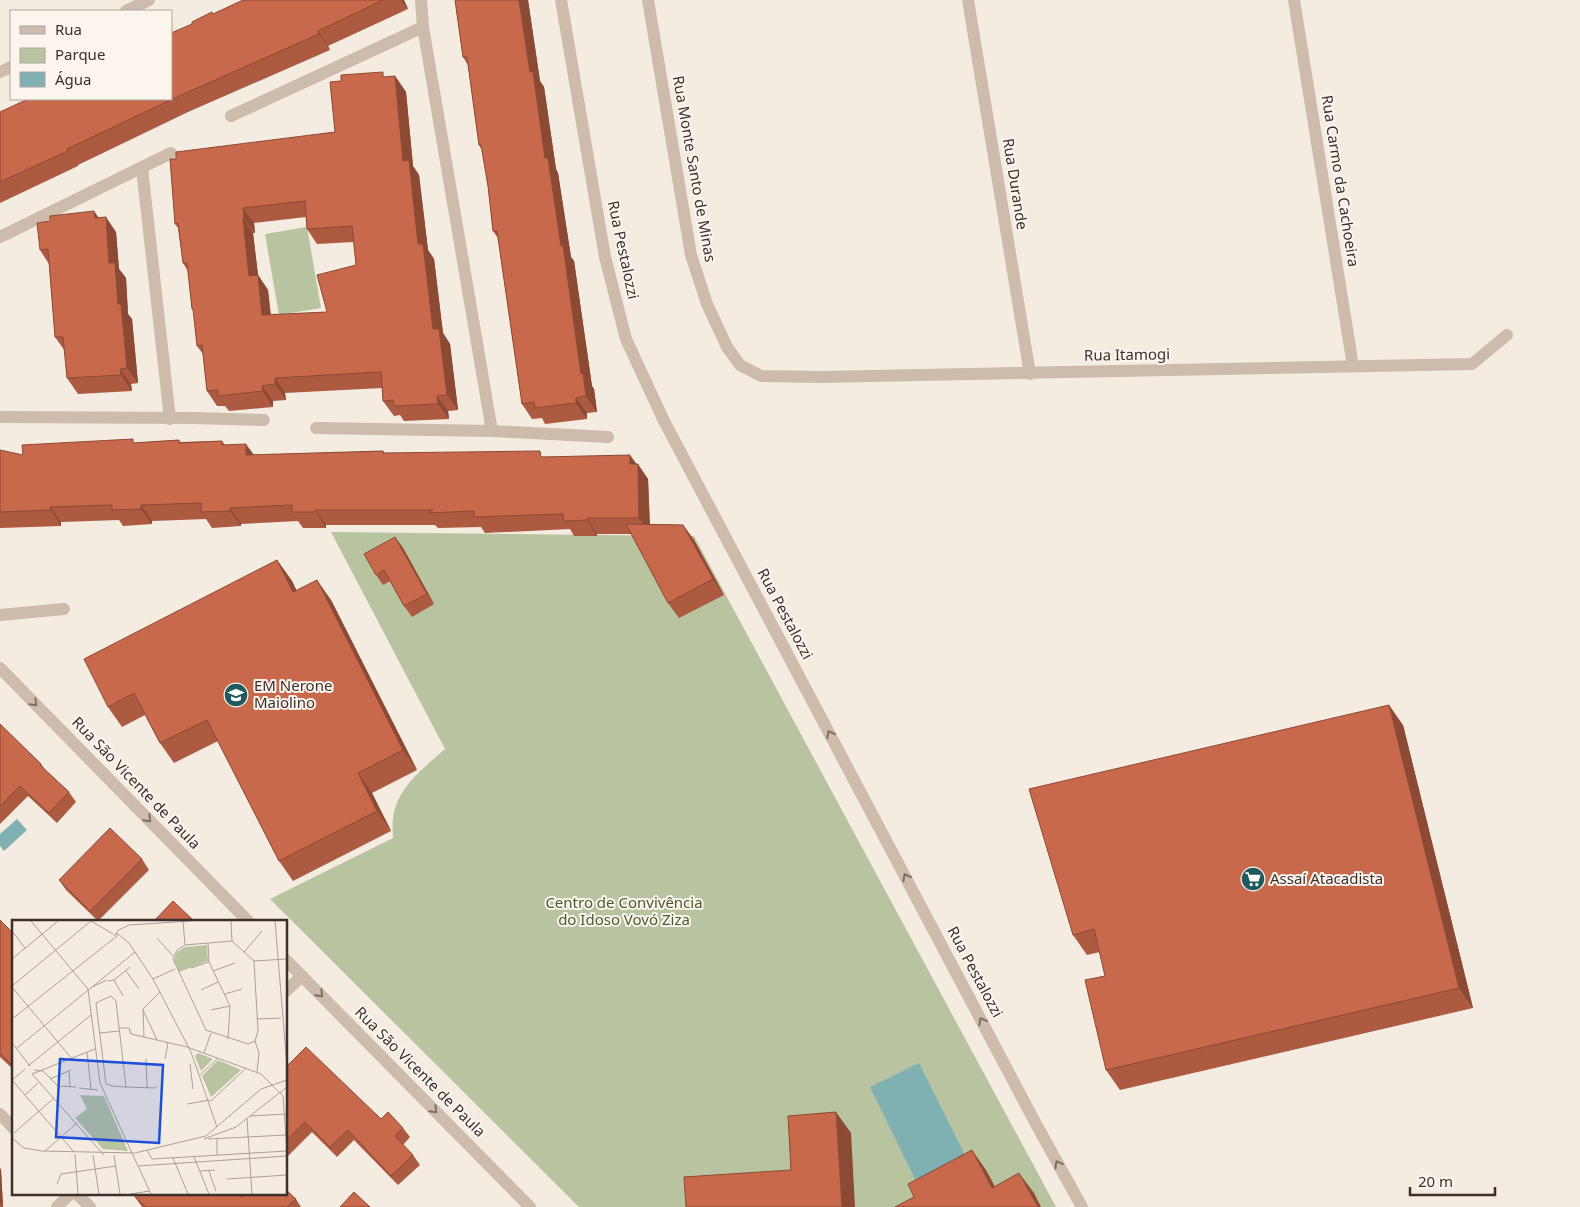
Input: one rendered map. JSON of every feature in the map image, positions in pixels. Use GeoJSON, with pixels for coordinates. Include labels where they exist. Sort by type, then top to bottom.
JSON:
{"type":"FeatureCollection","features":[{"type":"Feature","properties":{"kind":"street"},"geometry":{"type":"LineString","coordinates":[[128,10],[149,0]]}},
{"type":"Feature","properties":{"kind":"street"},"geometry":{"type":"LineString","coordinates":[[421,0],[423,27],[492,432]]}},
{"type":"Feature","properties":{"kind":"street","name":"Rua Pestalozzi"},"geometry":{"type":"LineString","coordinates":[[561,0],[605,257],[626,339],[664,420],[1036,1124],[1082,1207]]}},
{"type":"Feature","properties":{"kind":"street","name":"Rua Monte Santo de Minas"},"geometry":{"type":"LineString","coordinates":[[648,0],[691,255],[706,304],[726,347],[740,365]]}},
{"type":"Feature","properties":{"kind":"street","name":"Rua Durande"},"geometry":{"type":"LineString","coordinates":[[968,0],[1030,374]]}},
{"type":"Feature","properties":{"kind":"street","name":"Rua Carmo da Cachoeira"},"geometry":{"type":"LineString","coordinates":[[1294,0],[1353,366]]}},
{"type":"Feature","properties":{"kind":"street"},"geometry":{"type":"LineString","coordinates":[[231,116],[423,27]]}},
{"type":"Feature","properties":{"kind":"street"},"geometry":{"type":"LineString","coordinates":[[0,238],[171,153]]}},
{"type":"Feature","properties":{"kind":"street"},"geometry":{"type":"LineString","coordinates":[[142,168],[170,419]]}},
{"type":"Feature","properties":{"kind":"street","name":"Rua Itamogi"},"geometry":{"type":"LineString","coordinates":[[740,365],[761,376],[822,378],[1472,364],[1507,335]]}},
{"type":"Feature","properties":{"kind":"street"},"geometry":{"type":"LineString","coordinates":[[0,417],[264,420]]}},
{"type":"Feature","properties":{"kind":"street"},"geometry":{"type":"LineString","coordinates":[[316,428],[608,437]]}},
{"type":"Feature","properties":{"kind":"street"},"geometry":{"type":"LineString","coordinates":[[0,615],[64,610]]}},
{"type":"Feature","properties":{"kind":"street","name":"Rua São Vicente de Paula"},"geometry":{"type":"LineString","coordinates":[[0,668],[247,920]]}},
{"type":"Feature","properties":{"kind":"street","name":"Rua São Vicente de Paula"},"geometry":{"type":"LineString","coordinates":[[288,962],[530,1207]]}},
{"type":"Feature","properties":{"kind":"street"},"geometry":{"type":"LineString","coordinates":[[288,989],[302,976]]}},
{"type":"Feature","properties":{"kind":"street"},"geometry":{"type":"LineString","coordinates":[[0,1114],[12,1127]]}},
{"type":"Feature","properties":{"kind":"street"},"geometry":{"type":"LineString","coordinates":[[56,1207],[70,1194]]}},
{"type":"Feature","properties":{"kind":"street"},"geometry":{"type":"LineString","coordinates":[[77,1194],[90,1207]]}},
{"type":"Feature","properties":{"kind":"green space"},"geometry":{"type":"Polygon","coordinates":[[[307,227],[321,308],[279,315],[265,234],[307,227]]]}},
{"type":"Feature","properties":{"kind":"green space","name":"Centro de Convivência do Idoso Vovó Ziza"},"geometry":{"type":"Polygon","coordinates":[[[331,532],[694,536],[1056,1207],[579,1207],[270,899],[393,838],[395,807],[405,788],[412,779],[445,749],[331,532]]]}},
{"type":"Feature","properties":{"kind":"water"},"geometry":{"type":"Polygon","coordinates":[[[17,819],[27,830],[4,851],[0,846],[0,834],[17,819]]]}},
{"type":"Feature","properties":{"kind":"water"},"geometry":{"type":"Polygon","coordinates":[[[919,1063],[966,1157],[916,1181],[870,1087],[919,1063]]]}},
{"type":"Feature","properties":{"kind":"building"},"geometry":{"type":"Polygon","coordinates":[[[243,0],[383,0],[318,31],[319,34],[172,99],[172,33],[192,24],[192,22],[212,12],[213,14],[243,0]]]}},
{"type":"Feature","properties":{"kind":"building"},"geometry":{"type":"Polygon","coordinates":[[[455,0],[519,0],[530,72],[533,72],[545,158],[548,158],[561,246],[563,245],[581,374],[583,373],[586,396],[576,398],[576,403],[535,408],[534,402],[522,404],[497,231],[493,231],[488,186],[481,145],[479,145],[467,57],[463,57],[455,0]]]}},
{"type":"Feature","properties":{"kind":"building"},"geometry":{"type":"Polygon","coordinates":[[[383,72],[383,77],[395,76],[403,161],[409,160],[418,244],[423,244],[433,329],[439,329],[447,395],[437,396],[438,404],[394,406],[393,400],[383,401],[381,372],[275,378],[275,384],[262,386],[263,391],[218,396],[218,390],[207,391],[202,345],[197,346],[187,263],[183,263],[178,223],[175,224],[170,159],[176,159],[176,152],[335,132],[330,82],[341,81],[341,75],[383,72]],[[305,201],[243,208],[249,276],[258,275],[262,315],[327,312],[317,275],[356,265],[352,226],[307,229],[305,201]]]}},
{"type":"Feature","properties":{"kind":"building"},"geometry":{"type":"Polygon","coordinates":[[[26,100],[171,100],[67,149],[68,151],[0,182],[0,112],[26,100]]]}},
{"type":"Feature","properties":{"kind":"building"},"geometry":{"type":"Polygon","coordinates":[[[94,211],[95,218],[106,217],[109,263],[115,263],[118,304],[121,304],[127,368],[120,369],[121,375],[67,378],[63,337],[55,337],[48,249],[40,250],[37,223],[50,221],[50,216],[94,211]]]}},
{"type":"Feature","properties":{"kind":"building"},"geometry":{"type":"Polygon","coordinates":[[[133,439],[133,443],[179,440],[179,443],[222,441],[222,445],[246,444],[246,455],[383,451],[383,453],[540,451],[541,457],[630,455],[630,464],[638,464],[639,518],[587,518],[587,520],[564,521],[563,514],[474,517],[474,511],[427,513],[433,510],[315,510],[316,512],[292,512],[292,505],[230,508],[230,511],[201,512],[201,503],[141,505],[141,509],[112,510],[112,505],[50,507],[51,510],[0,512],[0,450],[23,455],[22,445],[133,439]]]}},
{"type":"Feature","properties":{"kind":"building"},"geometry":{"type":"Polygon","coordinates":[[[626,524],[683,525],[713,579],[668,603],[626,524]]]}},
{"type":"Feature","properties":{"kind":"building"},"geometry":{"type":"Polygon","coordinates":[[[395,537],[427,594],[404,606],[384,570],[376,575],[364,554],[395,537]]]}},
{"type":"Feature","properties":{"kind":"building"},"geometry":{"type":"Polygon","coordinates":[[[277,560],[293,592],[317,580],[403,750],[358,773],[377,811],[279,861],[207,720],[160,743],[134,693],[108,707],[84,659],[277,560]]]}},
{"type":"Feature","properties":{"kind":"building","name":"Assaí Atacadista"},"geometry":{"type":"Polygon","coordinates":[[[1389,705],[1459,988],[1106,1070],[1085,980],[1105,976],[1094,929],[1073,935],[1029,789],[1389,705]]]}},
{"type":"Feature","properties":{"kind":"building"},"geometry":{"type":"Polygon","coordinates":[[[0,724],[69,792],[49,813],[20,786],[0,806],[0,724]]]}},
{"type":"Feature","properties":{"kind":"building"},"geometry":{"type":"Polygon","coordinates":[[[110,828],[142,859],[90,911],[59,880],[110,828]]]}},
{"type":"Feature","properties":{"kind":"building"},"geometry":{"type":"Polygon","coordinates":[[[173,901],[193,920],[155,920],[173,901]]]}},
{"type":"Feature","properties":{"kind":"building"},"geometry":{"type":"Polygon","coordinates":[[[0,920],[12,932],[12,1065],[0,1053],[0,920]]]}},
{"type":"Feature","properties":{"kind":"building"},"geometry":{"type":"Polygon","coordinates":[[[306,1047],[381,1119],[388,1112],[403,1128],[395,1136],[413,1155],[391,1176],[348,1130],[330,1147],[305,1122],[288,1139],[288,1065],[306,1047]]]}},
{"type":"Feature","properties":{"kind":"building"},"geometry":{"type":"Polygon","coordinates":[[[836,1112],[842,1207],[686,1207],[684,1177],[791,1170],[788,1116],[836,1112]]]}},
{"type":"Feature","properties":{"kind":"building"},"geometry":{"type":"Polygon","coordinates":[[[972,1150],[992,1188],[1019,1173],[1038,1207],[895,1207],[914,1197],[908,1184],[972,1150]]]}},
{"type":"Feature","properties":{"kind":"building"},"geometry":{"type":"Polygon","coordinates":[[[288,1192],[296,1199],[287,1207],[146,1207],[135,1197],[138,1194],[239,1194],[241,1197],[245,1194],[288,1194],[288,1192]]]}},
{"type":"Feature","properties":{"kind":"building"},"geometry":{"type":"Polygon","coordinates":[[[354,1192],[370,1207],[340,1207],[354,1192]]]}},
{"type":"Feature","properties":{"kind":"place","name":"EM Nerone Maiolino"},"geometry":{"type":"Point","coordinates":[236,695]}},
{"type":"Feature","properties":{"kind":"place","name":"Assaí Atacadista"},"geometry":{"type":"Point","coordinates":[1253,879]}}]}
